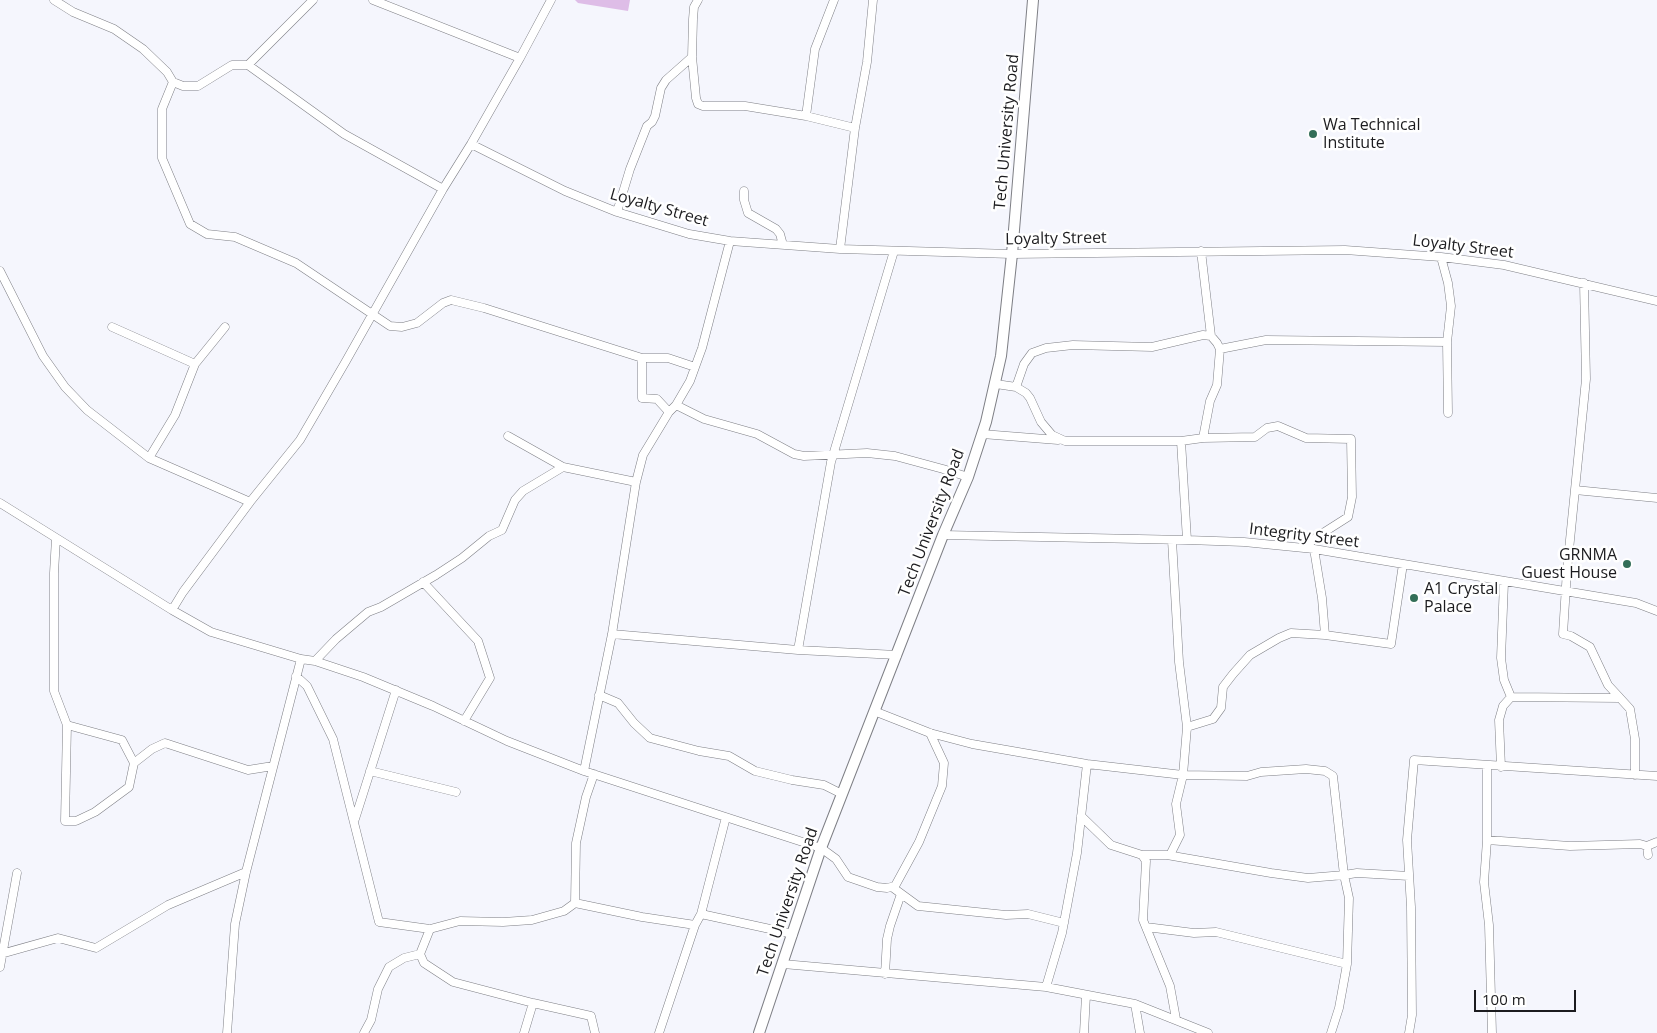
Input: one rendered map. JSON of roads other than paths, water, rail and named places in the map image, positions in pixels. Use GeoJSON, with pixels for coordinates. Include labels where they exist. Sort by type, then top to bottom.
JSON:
{"type":"FeatureCollection","features":[{"type":"Feature","properties":{"kind":"street"},"geometry":{"type":"LineString","coordinates":[[54,0],[73,12],[114,29],[143,48],[167,72],[173,82],[182,86],[198,86],[232,65],[248,65],[344,134],[442,189]]}},
{"type":"Feature","properties":{"kind":"street"},"geometry":{"type":"LineString","coordinates":[[248,65],[313,0]]}},
{"type":"Feature","properties":{"kind":"street"},"geometry":{"type":"LineString","coordinates":[[373,0],[520,58]]}},
{"type":"Feature","properties":{"kind":"street"},"geometry":{"type":"LineString","coordinates":[[172,610],[183,592],[250,502],[300,440],[442,189],[471,144],[551,0]]}},
{"type":"Feature","properties":{"kind":"street"},"geometry":{"type":"LineString","coordinates":[[698,0],[694,7],[692,19],[692,57],[698,104],[703,106],[745,106],[806,116],[855,128]]}},
{"type":"Feature","properties":{"kind":"street"},"geometry":{"type":"LineString","coordinates":[[806,116],[816,49],[834,0]]}},
{"type":"Feature","properties":{"kind":"street"},"geometry":{"type":"LineString","coordinates":[[840,249],[855,128],[867,62],[873,0]]}},
{"type":"Feature","properties":{"kind":"street","name":"Tech University Road"},"geometry":{"type":"LineString","coordinates":[[758,1033],[842,794],[943,535],[968,477],[996,384],[1001,356],[1012,254],[1033,0]]}},
{"type":"Feature","properties":{"kind":"street"},"geometry":{"type":"LineString","coordinates":[[617,212],[630,169],[647,126],[656,116],[661,88],[666,80],[692,57]]}},
{"type":"Feature","properties":{"kind":"street"},"geometry":{"type":"LineString","coordinates":[[173,82],[162,109],[162,158],[190,224],[207,234],[234,237],[296,263],[390,326],[402,328],[417,323],[443,303],[451,300],[484,308],[642,358],[668,358],[695,367]]}},
{"type":"Feature","properties":{"kind":"street","name":"Loyalty Street"},"geometry":{"type":"LineString","coordinates":[[471,144],[565,192],[640,221],[689,234],[730,241],[840,249],[1012,254],[1344,250],[1441,257],[1504,265],[1657,301]]}},
{"type":"Feature","properties":{"kind":"street"},"geometry":{"type":"LineString","coordinates":[[744,192],[748,213],[776,229],[780,234],[783,245]]}},
{"type":"Feature","properties":{"kind":"street"},"geometry":{"type":"LineString","coordinates":[[584,771],[612,634],[636,482],[643,455],[690,381],[702,348],[730,241]]}},
{"type":"Feature","properties":{"kind":"street"},"geometry":{"type":"LineString","coordinates":[[798,650],[833,454],[894,250]]}},
{"type":"Feature","properties":{"kind":"street"},"geometry":{"type":"LineString","coordinates":[[1201,251],[1211,336]]}},
{"type":"Feature","properties":{"kind":"street"},"geometry":{"type":"LineString","coordinates":[[1441,257],[1452,306],[1447,342],[1448,413]]}},
{"type":"Feature","properties":{"kind":"street"},"geometry":{"type":"LineString","coordinates":[[0,271],[43,356],[65,387],[87,410],[149,458],[250,502]]}},
{"type":"Feature","properties":{"kind":"street"},"geometry":{"type":"LineString","coordinates":[[1584,283],[1586,379],[1565,591],[1563,634],[1571,636],[1590,647],[1608,685],[1630,709],[1635,739],[1635,775]]}},
{"type":"Feature","properties":{"kind":"street"},"geometry":{"type":"LineString","coordinates":[[112,327],[195,364]]}},
{"type":"Feature","properties":{"kind":"street"},"geometry":{"type":"LineString","coordinates":[[149,458],[176,415],[195,364],[225,328]]}},
{"type":"Feature","properties":{"kind":"street"},"geometry":{"type":"LineString","coordinates":[[1016,387],[1024,364],[1032,353],[1046,348],[1073,345],[1152,347],[1203,335],[1211,336],[1217,342],[1220,349],[1217,386],[1210,401],[1203,438]]}},
{"type":"Feature","properties":{"kind":"street"},"geometry":{"type":"LineString","coordinates":[[1220,349],[1266,340],[1447,342]]}},
{"type":"Feature","properties":{"kind":"street"},"geometry":{"type":"LineString","coordinates":[[642,358],[642,398],[657,399],[669,412]]}},
{"type":"Feature","properties":{"kind":"street"},"geometry":{"type":"LineString","coordinates":[[996,384],[1016,387],[1026,393],[1042,422],[1052,435],[1065,441]]}},
{"type":"Feature","properties":{"kind":"street"},"geometry":{"type":"LineString","coordinates":[[676,405],[704,419],[757,434],[794,454],[804,456],[867,453],[895,456],[968,477]]}},
{"type":"Feature","properties":{"kind":"street"},"geometry":{"type":"LineString","coordinates":[[982,434],[1065,441],[1181,441],[1203,438],[1255,437],[1267,428],[1278,426],[1306,438],[1351,439],[1352,498],[1348,517],[1315,538],[1305,548]]}},
{"type":"Feature","properties":{"kind":"street"},"geometry":{"type":"LineString","coordinates":[[508,436],[563,467],[636,482]]}},
{"type":"Feature","properties":{"kind":"street"},"geometry":{"type":"LineString","coordinates":[[1181,441],[1187,540]]}},
{"type":"Feature","properties":{"kind":"street"},"geometry":{"type":"LineString","coordinates":[[315,661],[336,639],[368,612],[381,607],[436,575],[462,558],[489,536],[502,530],[515,500],[523,491],[563,467]]}},
{"type":"Feature","properties":{"kind":"street"},"geometry":{"type":"LineString","coordinates":[[1575,490],[1657,498]]}},
{"type":"Feature","properties":{"kind":"street"},"geometry":{"type":"LineString","coordinates":[[0,504],[172,610],[212,632],[301,659],[315,661],[363,677],[433,706],[507,741],[584,771],[822,848],[836,859],[848,878],[877,887],[887,888],[895,886],[916,848],[942,786],[944,763],[930,733]]}},
{"type":"Feature","properties":{"kind":"street","name":"Integrity Street"},"geometry":{"type":"LineString","coordinates":[[943,535],[1244,542],[1305,548],[1636,603],[1657,611]]}},
{"type":"Feature","properties":{"kind":"street"},"geometry":{"type":"LineString","coordinates":[[56,538],[54,573],[54,691],[67,725],[65,821],[76,820],[95,812],[129,787],[134,763],[122,740],[67,725]]}},
{"type":"Feature","properties":{"kind":"street"},"geometry":{"type":"LineString","coordinates":[[1170,855],[1180,835],[1176,804],[1183,775],[1188,727],[1179,662],[1172,540]]}},
{"type":"Feature","properties":{"kind":"street"},"geometry":{"type":"LineString","coordinates":[[1314,549],[1322,598],[1325,635]]}},
{"type":"Feature","properties":{"kind":"street"},"geometry":{"type":"LineString","coordinates":[[1188,727],[1213,719],[1220,708],[1223,687],[1250,655],[1291,633],[1325,635],[1391,644],[1403,564]]}},
{"type":"Feature","properties":{"kind":"street"},"geometry":{"type":"LineString","coordinates":[[423,582],[478,641],[490,678],[464,721]]}},
{"type":"Feature","properties":{"kind":"street"},"geometry":{"type":"LineString","coordinates":[[1504,582],[1501,658],[1504,680],[1511,698]]}},
{"type":"Feature","properties":{"kind":"street"},"geometry":{"type":"LineString","coordinates":[[612,634],[798,650],[897,655]]}},
{"type":"Feature","properties":{"kind":"street"},"geometry":{"type":"LineString","coordinates":[[227,1033],[235,924],[246,872],[301,659]]}},
{"type":"Feature","properties":{"kind":"street"},"geometry":{"type":"LineString","coordinates":[[296,676],[307,686],[333,739],[379,922],[430,929],[460,921],[503,922],[532,920],[564,911],[575,903],[642,917],[695,924]]}},
{"type":"Feature","properties":{"kind":"street"},"geometry":{"type":"LineString","coordinates":[[354,821],[396,690]]}},
{"type":"Feature","properties":{"kind":"street"},"geometry":{"type":"LineString","coordinates":[[600,695],[618,703],[634,723],[650,738],[699,751],[729,756],[755,772],[824,785],[842,794]]}},
{"type":"Feature","properties":{"kind":"street"},"geometry":{"type":"LineString","coordinates":[[1501,767],[1499,720],[1503,706],[1511,698],[1620,698]]}},
{"type":"Feature","properties":{"kind":"street"},"geometry":{"type":"LineString","coordinates":[[874,711],[930,733],[972,744],[1086,764],[1183,775],[1246,776],[1261,772],[1306,769],[1325,771],[1333,776],[1344,875],[1349,898],[1347,964],[1339,1008],[1331,1033]]}},
{"type":"Feature","properties":{"kind":"street"},"geometry":{"type":"LineString","coordinates":[[134,763],[152,749],[165,743],[248,770],[273,766]]}},
{"type":"Feature","properties":{"kind":"street"},"geometry":{"type":"LineString","coordinates":[[1409,1033],[1412,1015],[1407,840],[1414,760],[1657,776]]}},
{"type":"Feature","properties":{"kind":"street"},"geometry":{"type":"LineString","coordinates":[[1046,987],[1064,924],[1077,853],[1086,764]]}},
{"type":"Feature","properties":{"kind":"street"},"geometry":{"type":"LineString","coordinates":[[1487,766],[1487,840],[1484,882],[1489,925],[1492,1033]]}},
{"type":"Feature","properties":{"kind":"street"},"geometry":{"type":"LineString","coordinates":[[370,770],[456,792]]}},
{"type":"Feature","properties":{"kind":"street"},"geometry":{"type":"LineString","coordinates":[[575,903],[576,843],[586,797],[594,774]]}},
{"type":"Feature","properties":{"kind":"street"},"geometry":{"type":"LineString","coordinates":[[1081,816],[1111,845],[1142,855],[1170,855],[1308,878],[1357,873],[1409,876]]}},
{"type":"Feature","properties":{"kind":"street"},"geometry":{"type":"LineString","coordinates":[[659,1033],[700,914],[726,817]]}},
{"type":"Feature","properties":{"kind":"street"},"geometry":{"type":"LineString","coordinates":[[1487,840],[1570,846],[1640,844],[1647,846],[1657,842]]}},
{"type":"Feature","properties":{"kind":"street"},"geometry":{"type":"LineString","coordinates":[[1647,846],[1648,855]]}},
{"type":"Feature","properties":{"kind":"street"},"geometry":{"type":"LineString","coordinates":[[1142,855],[1146,861],[1143,920],[1170,986],[1176,1019]]}},
{"type":"Feature","properties":{"kind":"street"},"geometry":{"type":"LineString","coordinates":[[1,954],[58,938],[96,948],[168,905],[246,872]]}},
{"type":"Feature","properties":{"kind":"street"},"geometry":{"type":"LineString","coordinates":[[0,967],[17,873]]}},
{"type":"Feature","properties":{"kind":"street"},"geometry":{"type":"LineString","coordinates":[[892,887],[918,906],[1006,915],[1028,914],[1064,924]]}},
{"type":"Feature","properties":{"kind":"street"},"geometry":{"type":"LineString","coordinates":[[885,974],[887,939],[901,894]]}},
{"type":"Feature","properties":{"kind":"street"},"geometry":{"type":"LineString","coordinates":[[700,914],[793,934]]}},
{"type":"Feature","properties":{"kind":"street"},"geometry":{"type":"LineString","coordinates":[[1146,927],[1194,934],[1216,932],[1347,964]]}},
{"type":"Feature","properties":{"kind":"street"},"geometry":{"type":"LineString","coordinates":[[430,929],[420,954],[424,963],[453,982],[591,1016],[595,1033]]}},
{"type":"Feature","properties":{"kind":"street"},"geometry":{"type":"LineString","coordinates":[[364,1033],[371,1020],[378,990],[389,967],[404,958],[420,954]]}},
{"type":"Feature","properties":{"kind":"street"},"geometry":{"type":"LineString","coordinates":[[783,964],[1046,987],[1135,1004],[1208,1033]]}},
{"type":"Feature","properties":{"kind":"street"},"geometry":{"type":"LineString","coordinates":[[1084,1033],[1086,994]]}},
{"type":"Feature","properties":{"kind":"street"},"geometry":{"type":"LineString","coordinates":[[524,1033],[533,1003]]}},
{"type":"Feature","properties":{"kind":"street"},"geometry":{"type":"LineString","coordinates":[[1135,1004],[1140,1033]]}},
{"type":"Feature","properties":{"kind":"place","name":"Wa Technical Institute"},"geometry":{"type":"Point","coordinates":[1313,134]}},
{"type":"Feature","properties":{"kind":"place","name":"GRNMA Guest House"},"geometry":{"type":"Point","coordinates":[1627,564]}},
{"type":"Feature","properties":{"kind":"place","name":"A1 Crystal Palace"},"geometry":{"type":"Point","coordinates":[1414,598]}}]}
